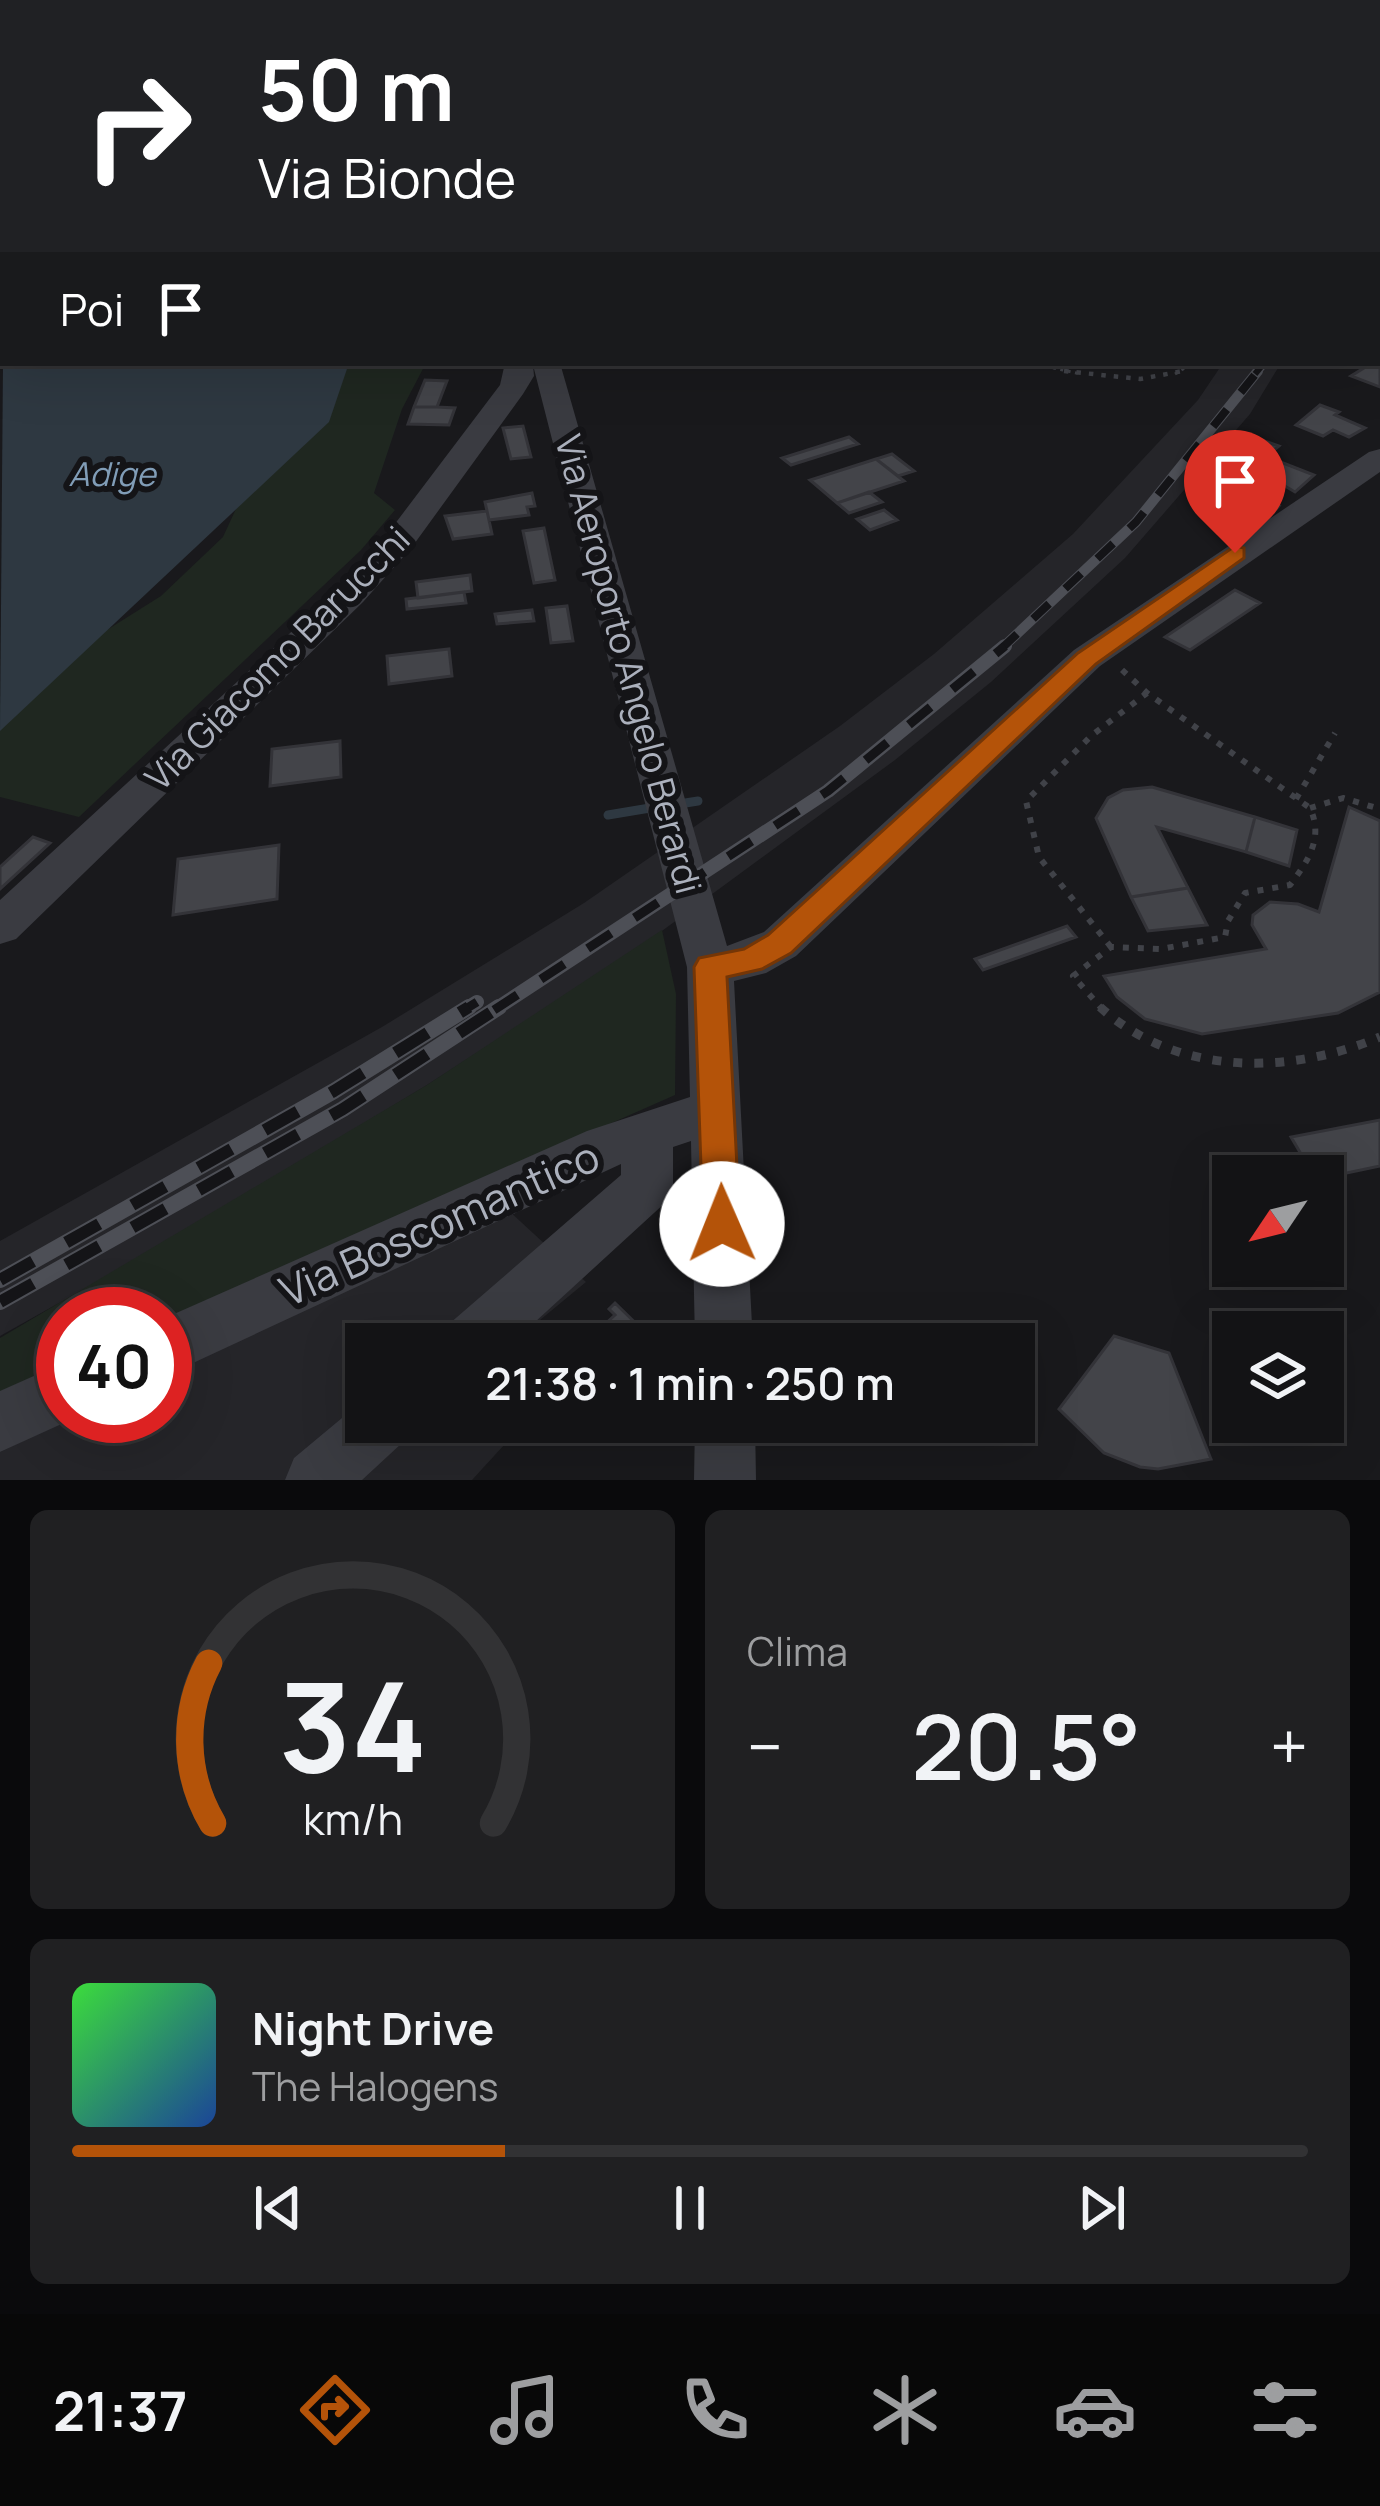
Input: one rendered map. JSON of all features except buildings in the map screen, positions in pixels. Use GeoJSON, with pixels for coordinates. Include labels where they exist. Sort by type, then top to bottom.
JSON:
{"type":"FeatureCollection","features":[{"type":"Feature","properties":{"kind":"street","name":"Via Giacomo Barucchi"},"geometry":{"type":"LineString","coordinates":[[0,927],[351,595],[400,540],[513,388],[519,366]]}},
{"type":"Feature","properties":{"kind":"street","name":"Via Aeroporto Angelo Berardi"},"geometry":{"type":"LineString","coordinates":[[547,366],[710,967],[723,1323]]}},
{"type":"Feature","properties":{"kind":"street"},"geometry":{"type":"LineString","coordinates":[[710,967],[750,960],[780,944],[1100,649],[1380,458]]}},
{"type":"Feature","properties":{"kind":"street","name":"Via Boscomantico"},"geometry":{"type":"LineString","coordinates":[[192,1335],[605,1147],[718,1110]]}},
{"type":"Feature","properties":{"kind":"street"},"geometry":{"type":"LineString","coordinates":[[493,1323],[647,1185],[647,1132]]}},
{"type":"Feature","properties":{"kind":"street"},"geometry":{"type":"LineString","coordinates":[[0,1422],[36,1405]]}},
{"type":"Feature","properties":{"kind":"street"},"geometry":{"type":"LineString","coordinates":[[316,1480],[357,1443]]}},
{"type":"Feature","properties":{"kind":"street"},"geometry":{"type":"LineString","coordinates":[[725,1443],[725,1480]]}},
{"type":"Feature","properties":{"kind":"path"},"geometry":{"type":"LineString","coordinates":[[1047,366],[1100,376],[1164,378],[1184,374],[1191,366]]}},
{"type":"Feature","properties":{"kind":"path"},"geometry":{"type":"LineString","coordinates":[[1100,649],[1147,693],[1310,808],[1319,823],[1307,862],[1290,885],[1245,893],[1228,921],[1225,937],[1161,949],[1112,947],[1073,976],[1108,1015],[1155,1045],[1246,1067],[1350,1052],[1380,1037]]}},
{"type":"Feature","properties":{"kind":"path"},"geometry":{"type":"LineString","coordinates":[[1112,947],[1039,857],[1026,801],[1091,736],[1147,693]]}},
{"type":"Feature","properties":{"kind":"path"},"geometry":{"type":"LineString","coordinates":[[1296,799],[1335,733]]}},
{"type":"Feature","properties":{"kind":"path"},"geometry":{"type":"LineString","coordinates":[[1310,808],[1343,798],[1380,809]]}},
{"type":"Feature","properties":{"kind":"shaded area"},"geometry":{"type":"Polygon","coordinates":[[[327,366],[424,366],[402,409],[374,493],[395,510],[361,550],[79,817],[0,797],[0,703],[161,596],[223,537],[241,498],[327,366]]]}},
{"type":"Feature","properties":{"kind":"shaded area"},"geometry":{"type":"Polygon","coordinates":[[[1221,366],[1279,366],[1250,414],[1125,558],[991,682],[895,760],[636,950],[427,1085],[88,1287],[36,1287],[36,1316],[0,1336],[0,1241],[382,1027],[584,903],[840,726],[934,654],[1073,534],[1198,400],[1221,366]]]}},
{"type":"Feature","properties":{"kind":"shaded area"},"geometry":{"type":"Polygon","coordinates":[[[662,930],[676,994],[675,1095],[192,1308],[192,1287],[86,1287],[427,1085],[662,930]]]}},
{"type":"Feature","properties":{"kind":"shaded area"},"geometry":{"type":"Polygon","coordinates":[[[507,1209],[586,1282],[536,1323],[345,1323],[345,1443],[506,1443],[472,1480],[0,1480],[0,1452],[36,1435],[36,1443],[192,1443],[192,1360],[507,1209]]]}},
{"type":"Feature","properties":{"kind":"shaded area"},"geometry":{"type":"Polygon","coordinates":[[[36,1317],[36,1379],[0,1395],[0,1338],[36,1317]]]}},
{"type":"Feature","properties":{"kind":"water","name":"Adige"},"geometry":{"type":"Polygon","coordinates":[[[3,366],[348,366],[329,422],[0,731],[3,366]]]}},
{"type":"Feature","properties":{"kind":"waterway"},"geometry":{"type":"LineString","coordinates":[[679,804],[698,801]]}},
{"type":"Feature","properties":{"kind":"waterway"},"geometry":{"type":"LineString","coordinates":[[608,815],[656,807]]}},
{"type":"Feature","properties":{"kind":"railway"},"geometry":{"type":"LineString","coordinates":[[1255,374],[1262,366]]}},
{"type":"Feature","properties":{"kind":"railway"},"geometry":{"type":"LineString","coordinates":[[1001,649],[1136,522],[1258,371]]}},
{"type":"Feature","properties":{"kind":"railway"},"geometry":{"type":"LineString","coordinates":[[494,1010],[828,791],[1005,646]]}},
{"type":"Feature","properties":{"kind":"railway"},"geometry":{"type":"LineString","coordinates":[[464,1010],[477,1002]]}},
{"type":"Feature","properties":{"kind":"railway"},"geometry":{"type":"LineString","coordinates":[[0,1280],[334,1091],[469,1007]]}},
{"type":"Feature","properties":{"kind":"railway"},"geometry":{"type":"LineString","coordinates":[[0,1302],[343,1109],[499,1007]]}},
{"type":"Feature","properties":{"kind":"route"},"geometry":{"type":"LineString","coordinates":[[722,1224],[710,967],[750,960],[780,944],[1087,658],[1235,553]]}}]}
